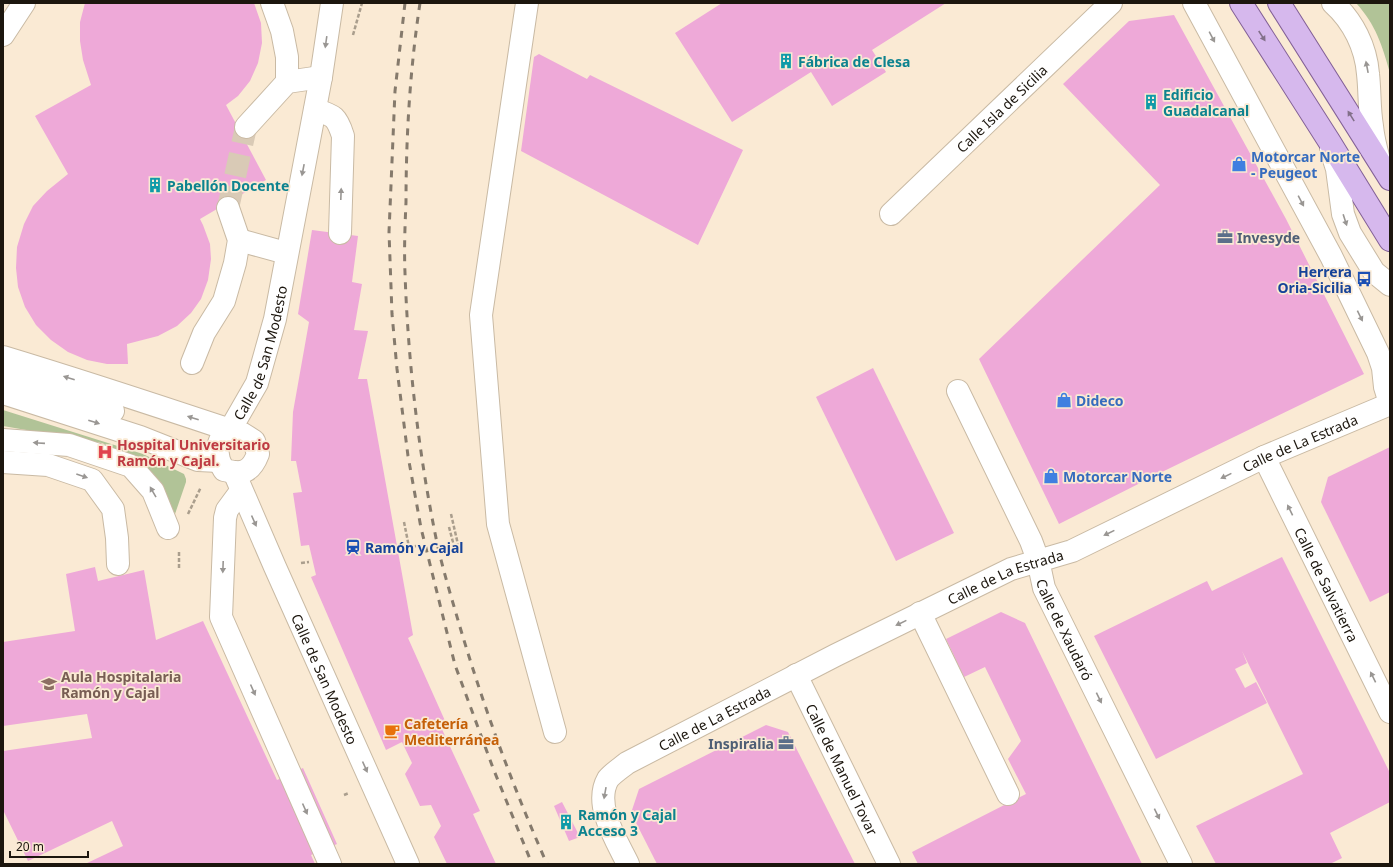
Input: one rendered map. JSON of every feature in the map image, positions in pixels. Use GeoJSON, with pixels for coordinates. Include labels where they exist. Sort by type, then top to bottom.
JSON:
{"type":"FeatureCollection","features":[{"type":"Feature","properties":{"kind":"main road"},"geometry":{"type":"LineString","coordinates":[[1241,3],[1390,240]]}},
{"type":"Feature","properties":{"kind":"main road"},"geometry":{"type":"LineString","coordinates":[[1279,3],[1384,170]]}},
{"type":"Feature","properties":{"kind":"street"},"geometry":{"type":"LineString","coordinates":[[3,35],[24,3]]}},
{"type":"Feature","properties":{"kind":"street"},"geometry":{"type":"LineString","coordinates":[[272,3],[282,31],[287,57],[287,82]]}},
{"type":"Feature","properties":{"kind":"street","name":"Calle de San Modesto"},"geometry":{"type":"LineString","coordinates":[[3,357],[230,430],[258,383],[275,319],[286,253],[321,77],[332,3]]}},
{"type":"Feature","properties":{"kind":"street"},"geometry":{"type":"LineString","coordinates":[[527,3],[481,315],[498,524],[555,732]]}},
{"type":"Feature","properties":{"kind":"street","name":"Calle Isla de Sicilia"},"geometry":{"type":"LineString","coordinates":[[891,214],[1111,3]]}},
{"type":"Feature","properties":{"kind":"street"},"geometry":{"type":"LineString","coordinates":[[1194,3],[1341,277],[1378,353],[1384,372],[1385,387],[1390,403]]}},
{"type":"Feature","properties":{"kind":"street"},"geometry":{"type":"LineString","coordinates":[[1333,3],[1353,26],[1362,45],[1368,72],[1372,126],[1384,170]]}},
{"type":"Feature","properties":{"kind":"street"},"geometry":{"type":"LineString","coordinates":[[246,127],[287,82],[321,77]]}},
{"type":"Feature","properties":{"kind":"street"},"geometry":{"type":"LineString","coordinates":[[315,110],[328,114],[338,121],[343,136],[340,233]]}},
{"type":"Feature","properties":{"kind":"street"},"geometry":{"type":"LineString","coordinates":[[1329,141],[1337,169],[1343,214],[1350,233],[1374,272],[1390,285]]}},
{"type":"Feature","properties":{"kind":"street"},"geometry":{"type":"LineString","coordinates":[[192,363],[204,334],[224,301],[235,263],[239,240],[228,208]]}},
{"type":"Feature","properties":{"kind":"street"},"geometry":{"type":"LineString","coordinates":[[239,240],[286,253]]}},
{"type":"Feature","properties":{"kind":"street"},"geometry":{"type":"LineString","coordinates":[[3,377],[112,411]]}},
{"type":"Feature","properties":{"kind":"street","name":"Calle de Xaudaró"},"geometry":{"type":"LineString","coordinates":[[958,391],[1031,540],[1038,560],[1044,588],[1181,864]]}},
{"type":"Feature","properties":{"kind":"street"},"geometry":{"type":"LineString","coordinates":[[3,393],[140,437],[231,475],[244,472],[254,465],[258,454],[254,441],[243,434],[230,430],[221,438],[217,449],[231,475],[225,518],[221,617],[330,864]]}},
{"type":"Feature","properties":{"kind":"street","name":"Calle de La Estrada"},"geometry":{"type":"LineString","coordinates":[[628,864],[608,823],[603,806],[604,791],[608,779],[627,763],[796,675],[1011,569],[1072,551],[1264,458],[1390,403]]}},
{"type":"Feature","properties":{"kind":"street"},"geometry":{"type":"LineString","coordinates":[[3,440],[69,445],[131,466],[153,491],[168,528]]}},
{"type":"Feature","properties":{"kind":"street","name":"Calle de Salvatierra"},"geometry":{"type":"LineString","coordinates":[[1264,458],[1390,712]]}},
{"type":"Feature","properties":{"kind":"street"},"geometry":{"type":"LineString","coordinates":[[3,462],[48,465],[92,480],[113,509],[117,538],[118,564]]}},
{"type":"Feature","properties":{"kind":"street","name":"Calle de San Modesto"},"geometry":{"type":"LineString","coordinates":[[231,475],[408,864]]}},
{"type":"Feature","properties":{"kind":"street"},"geometry":{"type":"LineString","coordinates":[[920,613],[1008,794]]}},
{"type":"Feature","properties":{"kind":"street","name":"Calle de Manuel Tovar"},"geometry":{"type":"LineString","coordinates":[[796,675],[889,864]]}},
{"type":"Feature","properties":{"kind":"path"},"geometry":{"type":"LineString","coordinates":[[449,527],[453,550],[459,549],[451,514]]}},
{"type":"Feature","properties":{"kind":"path"},"geometry":{"type":"LineString","coordinates":[[404,522],[410,547]]}},
{"type":"Feature","properties":{"kind":"path"},"geometry":{"type":"LineString","coordinates":[[397,549],[416,546]]}},
{"type":"Feature","properties":{"kind":"path"},"geometry":{"type":"LineString","coordinates":[[301,563],[309,562]]}},
{"type":"Feature","properties":{"kind":"green space"},"geometry":{"type":"Polygon","coordinates":[[[1356,3],[1390,3],[1390,73],[1378,36],[1369,19],[1356,3]]]}},
{"type":"Feature","properties":{"kind":"green space"},"geometry":{"type":"Polygon","coordinates":[[[3,410],[143,454],[184,474],[186,482],[175,514],[158,480],[134,458],[102,443],[3,426],[3,410]]]}},
{"type":"Feature","properties":{"kind":"building","name":"Pabellón Docente"},"geometry":{"type":"Polygon","coordinates":[[[85,3],[254,3],[261,23],[262,43],[258,63],[250,81],[238,96],[226,105],[266,180],[200,219],[210,244],[211,259],[208,280],[201,299],[191,313],[177,326],[158,336],[127,344],[128,364],[107,364],[87,360],[68,352],[51,340],[36,325],[25,307],[18,287],[16,268],[17,247],[24,224],[33,206],[47,191],[68,174],[35,116],[91,85],[83,60],[80,41],[80,22],[85,3]]]}},
{"type":"Feature","properties":{"kind":"building","name":"Fábrica de Clesa"},"geometry":{"type":"Polygon","coordinates":[[[722,3],[946,3],[872,50],[886,72],[832,106],[811,72],[732,122],[675,33],[722,3]]]}},
{"type":"Feature","properties":{"kind":"building"},"geometry":{"type":"Polygon","coordinates":[[[1174,15],[1286,219],[1364,374],[1164,471],[1059,524],[979,359],[1160,185],[1063,84],[1129,21],[1174,15]]]}},
{"type":"Feature","properties":{"kind":"building"},"geometry":{"type":"Polygon","coordinates":[[[539,54],[587,79],[590,75],[743,150],[698,245],[521,151],[534,57],[539,54]]]}},
{"type":"Feature","properties":{"kind":"building","name":"Ramón y Cajal"},"geometry":{"type":"Polygon","coordinates":[[[312,230],[358,236],[352,282],[362,284],[354,330],[368,331],[358,379],[367,379],[413,635],[408,638],[446,723],[440,725],[480,811],[473,814],[496,864],[447,864],[434,837],[441,826],[431,805],[420,806],[405,774],[412,763],[402,742],[386,750],[311,577],[316,575],[309,545],[301,546],[293,493],[302,492],[296,461],[291,461],[293,412],[309,322],[298,314],[312,230]]]}},
{"type":"Feature","properties":{"kind":"building"},"geometry":{"type":"Polygon","coordinates":[[[873,368],[954,533],[896,561],[816,397],[873,368]]]}},
{"type":"Feature","properties":{"kind":"building"},"geometry":{"type":"Polygon","coordinates":[[[1390,447],[1390,592],[1370,602],[1321,502],[1328,477],[1390,447]]]}},
{"type":"Feature","properties":{"kind":"building"},"geometry":{"type":"Polygon","coordinates":[[[1282,557],[1390,773],[1390,802],[1330,833],[1342,858],[1330,864],[1216,864],[1196,826],[1303,774],[1242,651],[1247,663],[1235,669],[1245,688],[1256,682],[1267,703],[1156,759],[1094,636],[1207,581],[1212,591],[1282,557]]]}},
{"type":"Feature","properties":{"kind":"building"},"geometry":{"type":"Polygon","coordinates":[[[95,567],[98,581],[144,570],[156,640],[203,621],[277,780],[303,768],[337,844],[311,855],[315,864],[85,864],[123,846],[112,821],[28,861],[4,812],[3,751],[92,738],[87,714],[3,726],[3,642],[75,631],[66,574],[95,567]]]}},
{"type":"Feature","properties":{"kind":"building"},"geometry":{"type":"Polygon","coordinates":[[[1001,612],[1025,623],[1142,864],[918,864],[912,852],[1026,794],[1008,759],[1021,741],[985,667],[964,677],[946,639],[1001,612]]]}},
{"type":"Feature","properties":{"kind":"building"},"geometry":{"type":"Polygon","coordinates":[[[766,725],[788,732],[855,864],[657,864],[631,813],[639,789],[766,725]]]}},
{"type":"Feature","properties":{"kind":"building","name":"Ramón y Cajal Acceso 3"},"geometry":{"type":"Polygon","coordinates":[[[562,802],[580,837],[569,841],[554,806],[562,802]]]}},
{"type":"Feature","properties":{"kind":"tunnel"},"geometry":{"type":"LineString","coordinates":[[228,208],[246,127]]}},
{"type":"Feature","properties":{"kind":"railway"},"geometry":{"type":"LineString","coordinates":[[405,3],[395,91],[389,232],[392,314],[408,456],[421,528],[455,665],[493,768],[532,864]]}},
{"type":"Feature","properties":{"kind":"railway"},"geometry":{"type":"LineString","coordinates":[[420,3],[409,102],[405,255],[406,306],[411,371],[419,436],[429,501],[440,556],[469,657],[522,806],[547,864]]}},
{"type":"Feature","properties":{"kind":"place","name":"Fábrica de Clesa"},"geometry":{"type":"Point","coordinates":[786,61]}},
{"type":"Feature","properties":{"kind":"place","name":"Edificio Guadalcanal"},"geometry":{"type":"Point","coordinates":[1151,102]}},
{"type":"Feature","properties":{"kind":"place","name":"Motorcar Norte - Peugeot"},"geometry":{"type":"Point","coordinates":[1239,164]}},
{"type":"Feature","properties":{"kind":"place","name":"Pabellón Docente"},"geometry":{"type":"Point","coordinates":[155,185]}},
{"type":"Feature","properties":{"kind":"place","name":"Invesyde"},"geometry":{"type":"Point","coordinates":[1225,237]}},
{"type":"Feature","properties":{"kind":"place","name":"Herrera Oria-Sicilia"},"geometry":{"type":"Point","coordinates":[1364,279]}},
{"type":"Feature","properties":{"kind":"place","name":"Dideco"},"geometry":{"type":"Point","coordinates":[1064,400]}},
{"type":"Feature","properties":{"kind":"place","name":"Hospital Universitario Ramón y Cajal."},"geometry":{"type":"Point","coordinates":[105,452]}},
{"type":"Feature","properties":{"kind":"place","name":"Motorcar Norte"},"geometry":{"type":"Point","coordinates":[1051,476]}},
{"type":"Feature","properties":{"kind":"place","name":"Ramón y Cajal"},"geometry":{"type":"Point","coordinates":[353,547]}},
{"type":"Feature","properties":{"kind":"place","name":"Aula Hospitalaria Ramón y Cajal"},"geometry":{"type":"Point","coordinates":[49,684]}},
{"type":"Feature","properties":{"kind":"place","name":"Cafetería Mediterránea"},"geometry":{"type":"Point","coordinates":[392,731]}},
{"type":"Feature","properties":{"kind":"place","name":"Inspiralia"},"geometry":{"type":"Point","coordinates":[786,743]}},
{"type":"Feature","properties":{"kind":"place","name":"Ramón y Cajal Acceso 3"},"geometry":{"type":"Point","coordinates":[566,822]}}]}
